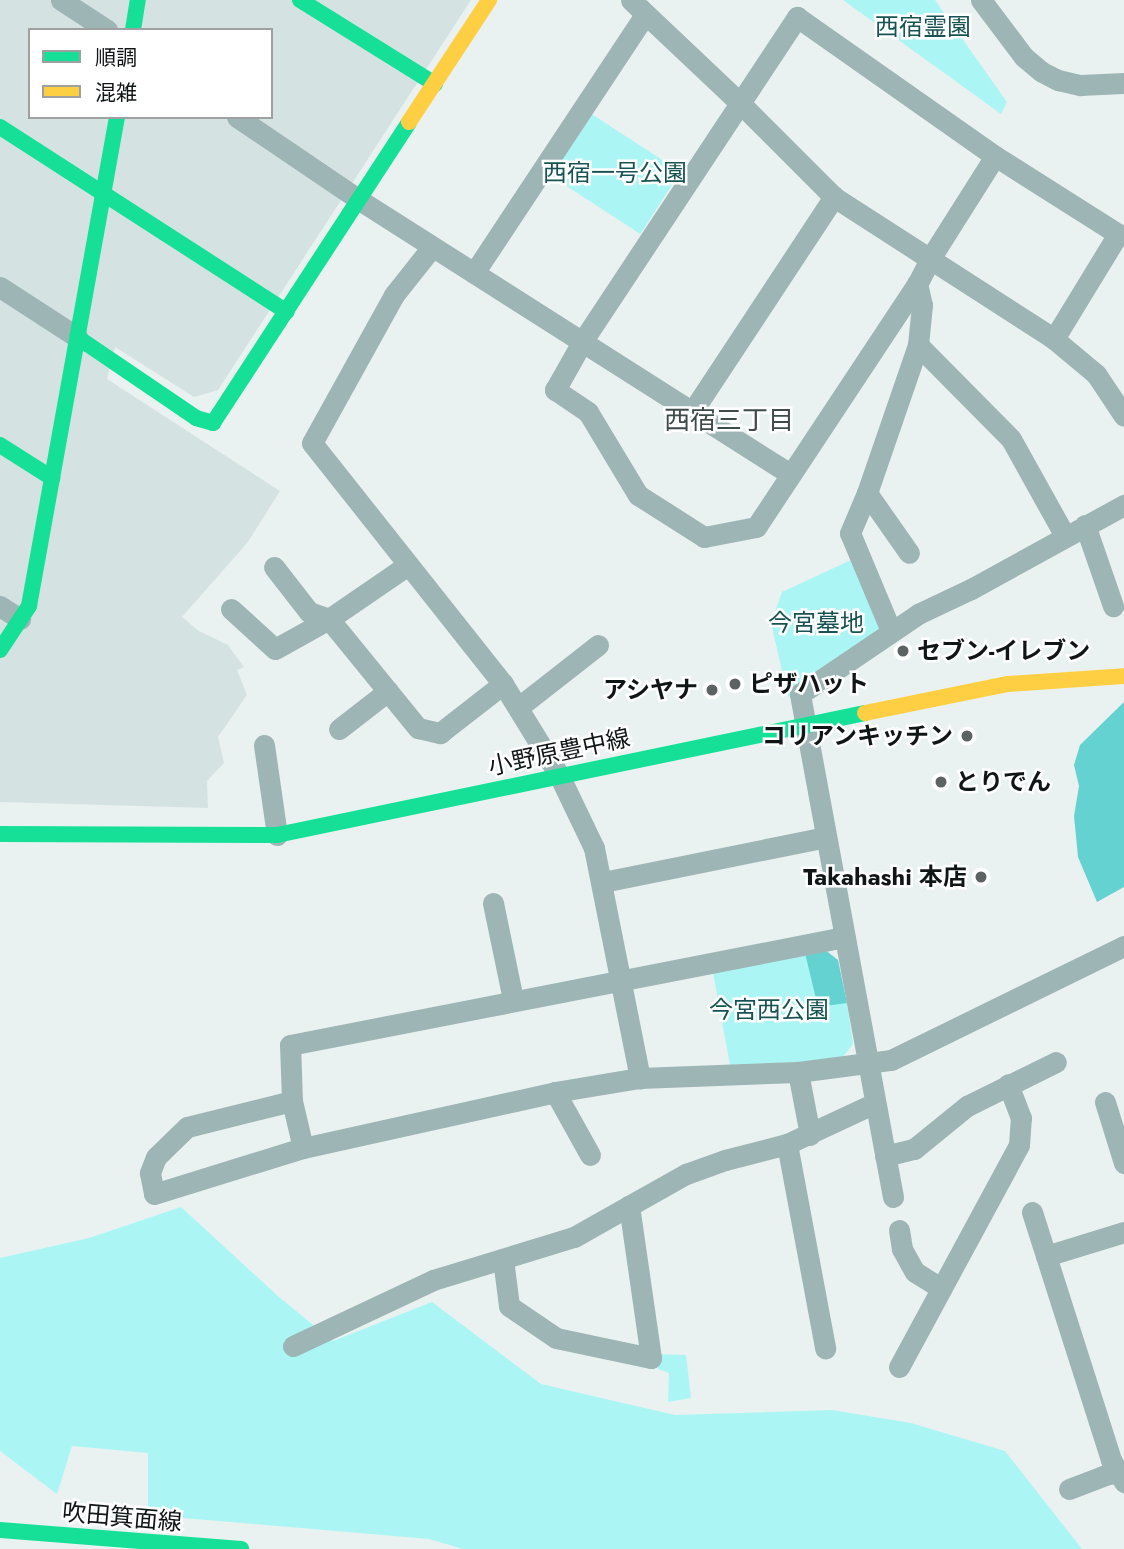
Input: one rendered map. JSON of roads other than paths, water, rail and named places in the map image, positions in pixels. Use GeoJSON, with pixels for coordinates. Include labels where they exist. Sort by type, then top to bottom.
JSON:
{"type":"FeatureCollection","features":[{"type":"Feature","properties":{"kind":"street"},"geometry":{"type":"LineString","coordinates":[[61,0],[104,28]]}},
{"type":"Feature","properties":{"kind":"street"},"geometry":{"type":"LineString","coordinates":[[133,28],[138,0]]}},
{"type":"Feature","properties":{"kind":"street"},"geometry":{"type":"LineString","coordinates":[[300,0],[435,85]]}},
{"type":"Feature","properties":{"kind":"street"},"geometry":{"type":"LineString","coordinates":[[0,287],[182,409],[210,424],[225,408],[489,0]]}},
{"type":"Feature","properties":{"kind":"street"},"geometry":{"type":"LineString","coordinates":[[981,0],[1024,57],[1042,72],[1058,80],[1080,85],[1124,83]]}},
{"type":"Feature","properties":{"kind":"street"},"geometry":{"type":"LineString","coordinates":[[474,272],[638,8],[739,102],[834,197],[1054,339],[1096,374],[1124,416]]}},
{"type":"Feature","properties":{"kind":"street"},"geometry":{"type":"LineString","coordinates":[[995,156],[917,284],[757,527],[704,537],[638,495],[588,412],[555,390],[582,342],[797,17],[995,156],[1118,234],[1054,339]]}},
{"type":"Feature","properties":{"kind":"street"},"geometry":{"type":"LineString","coordinates":[[0,650],[29,606],[117,119]]}},
{"type":"Feature","properties":{"kind":"street"},"geometry":{"type":"LineString","coordinates":[[240,119],[432,247],[790,474]]}},
{"type":"Feature","properties":{"kind":"street"},"geometry":{"type":"LineString","coordinates":[[0,127],[287,312]]}},
{"type":"Feature","properties":{"kind":"street"},"geometry":{"type":"LineString","coordinates":[[692,412],[834,197]]}},
{"type":"Feature","properties":{"kind":"street"},"geometry":{"type":"LineString","coordinates":[[432,247],[394,295],[312,443],[520,706],[559,775],[594,848],[603,882],[640,1078]]}},
{"type":"Feature","properties":{"kind":"street"},"geometry":{"type":"LineString","coordinates":[[891,631],[850,533],[918,345],[922,305],[917,284]]}},
{"type":"Feature","properties":{"kind":"street"},"geometry":{"type":"LineString","coordinates":[[918,345],[1011,439],[1065,536]]}},
{"type":"Feature","properties":{"kind":"street"},"geometry":{"type":"LineString","coordinates":[[0,445],[52,478]]}},
{"type":"Feature","properties":{"kind":"street"},"geometry":{"type":"LineString","coordinates":[[867,492],[909,553]]}},
{"type":"Feature","properties":{"kind":"street"},"geometry":{"type":"LineString","coordinates":[[893,1197],[866,1063],[800,694],[918,614],[971,589],[1124,505]]}},
{"type":"Feature","properties":{"kind":"street"},"geometry":{"type":"LineString","coordinates":[[1085,525],[1114,606]]}},
{"type":"Feature","properties":{"kind":"street"},"geometry":{"type":"LineString","coordinates":[[231,609],[275,649],[329,619],[408,565]]}},
{"type":"Feature","properties":{"kind":"street"},"geometry":{"type":"LineString","coordinates":[[274,567],[309,612],[329,619],[418,729],[440,733],[503,684]]}},
{"type":"Feature","properties":{"kind":"street"},"geometry":{"type":"LineString","coordinates":[[0,606],[20,619]]}},
{"type":"Feature","properties":{"kind":"street"},"geometry":{"type":"LineString","coordinates":[[520,706],[598,645]]}},
{"type":"Feature","properties":{"kind":"street","name":"小野原豊中線"},"geometry":{"type":"LineString","coordinates":[[0,834],[278,835],[1008,684],[1124,676]]}},
{"type":"Feature","properties":{"kind":"street"},"geometry":{"type":"LineString","coordinates":[[339,729],[388,691]]}},
{"type":"Feature","properties":{"kind":"street"},"geometry":{"type":"LineString","coordinates":[[264,745],[278,835]]}},
{"type":"Feature","properties":{"kind":"street"},"geometry":{"type":"LineString","coordinates":[[603,882],[826,837]]}},
{"type":"Feature","properties":{"kind":"street"},"geometry":{"type":"LineString","coordinates":[[493,903],[513,1000]]}},
{"type":"Feature","properties":{"kind":"street"},"geometry":{"type":"LineString","coordinates":[[303,1148],[292,1101],[289,1045],[844,937]]}},
{"type":"Feature","properties":{"kind":"street"},"geometry":{"type":"LineString","coordinates":[[292,1101],[187,1126],[156,1157],[149,1173],[154,1194],[303,1148],[555,1093],[640,1078],[798,1072],[891,1060],[1124,946]]}},
{"type":"Feature","properties":{"kind":"street"},"geometry":{"type":"LineString","coordinates":[[886,1156],[914,1149],[967,1106],[1056,1062]]}},
{"type":"Feature","properties":{"kind":"street"},"geometry":{"type":"LineString","coordinates":[[798,1072],[810,1135]]}},
{"type":"Feature","properties":{"kind":"street"},"geometry":{"type":"LineString","coordinates":[[899,1367],[1019,1145],[1021,1118],[1008,1084]]}},
{"type":"Feature","properties":{"kind":"street"},"geometry":{"type":"LineString","coordinates":[[555,1093],[590,1155]]}},
{"type":"Feature","properties":{"kind":"street"},"geometry":{"type":"LineString","coordinates":[[1105,1102],[1124,1163]]}},
{"type":"Feature","properties":{"kind":"street"},"geometry":{"type":"LineString","coordinates":[[293,1346],[433,1280],[574,1237],[686,1174],[725,1160],[787,1144],[875,1103]]}},
{"type":"Feature","properties":{"kind":"street"},"geometry":{"type":"LineString","coordinates":[[787,1144],[825,1348]]}},
{"type":"Feature","properties":{"kind":"street"},"geometry":{"type":"LineString","coordinates":[[503,1259],[509,1306],[556,1338],[651,1358],[629,1206]]}},
{"type":"Feature","properties":{"kind":"street"},"geometry":{"type":"LineString","coordinates":[[1032,1212],[1122,1476],[1108,1474],[1069,1489]]}},
{"type":"Feature","properties":{"kind":"street"},"geometry":{"type":"LineString","coordinates":[[899,1230],[902,1249],[915,1272],[941,1288]]}},
{"type":"Feature","properties":{"kind":"street"},"geometry":{"type":"LineString","coordinates":[[1046,1256],[1124,1232]]}},
{"type":"Feature","properties":{"kind":"street","name":"吹田箕面線"},"geometry":{"type":"LineString","coordinates":[[0,1530],[241,1549]]}},
{"type":"Feature","properties":{"kind":"place","name":"セブン-イレブン"},"geometry":{"type":"Point","coordinates":[903,651]}},
{"type":"Feature","properties":{"kind":"place","name":"ピザハット"},"geometry":{"type":"Point","coordinates":[735,684]}},
{"type":"Feature","properties":{"kind":"place","name":"アシヤナ"},"geometry":{"type":"Point","coordinates":[712,690]}},
{"type":"Feature","properties":{"kind":"place","name":"コリアンキッチン"},"geometry":{"type":"Point","coordinates":[967,736]}},
{"type":"Feature","properties":{"kind":"place","name":"とりでん"},"geometry":{"type":"Point","coordinates":[941,782]}},
{"type":"Feature","properties":{"kind":"place","name":"Takahashi 本店"},"geometry":{"type":"Point","coordinates":[981,877]}},
{"type":"Feature","properties":{"kind":"district","name":"西宿三丁目"},"geometry":{"type":"Point","coordinates":[729,421]}},
{"type":"Feature","properties":{"kind":"park label","name":"西宿霊園"},"geometry":{"type":"Point","coordinates":[923,27]}},
{"type":"Feature","properties":{"kind":"park label","name":"西宿一号公園"},"geometry":{"type":"Point","coordinates":[615,173]}},
{"type":"Feature","properties":{"kind":"park label","name":"今宮墓地"},"geometry":{"type":"Point","coordinates":[816,623]}},
{"type":"Feature","properties":{"kind":"park label","name":"今宮西公園"},"geometry":{"type":"Point","coordinates":[769,1010]}}]}
